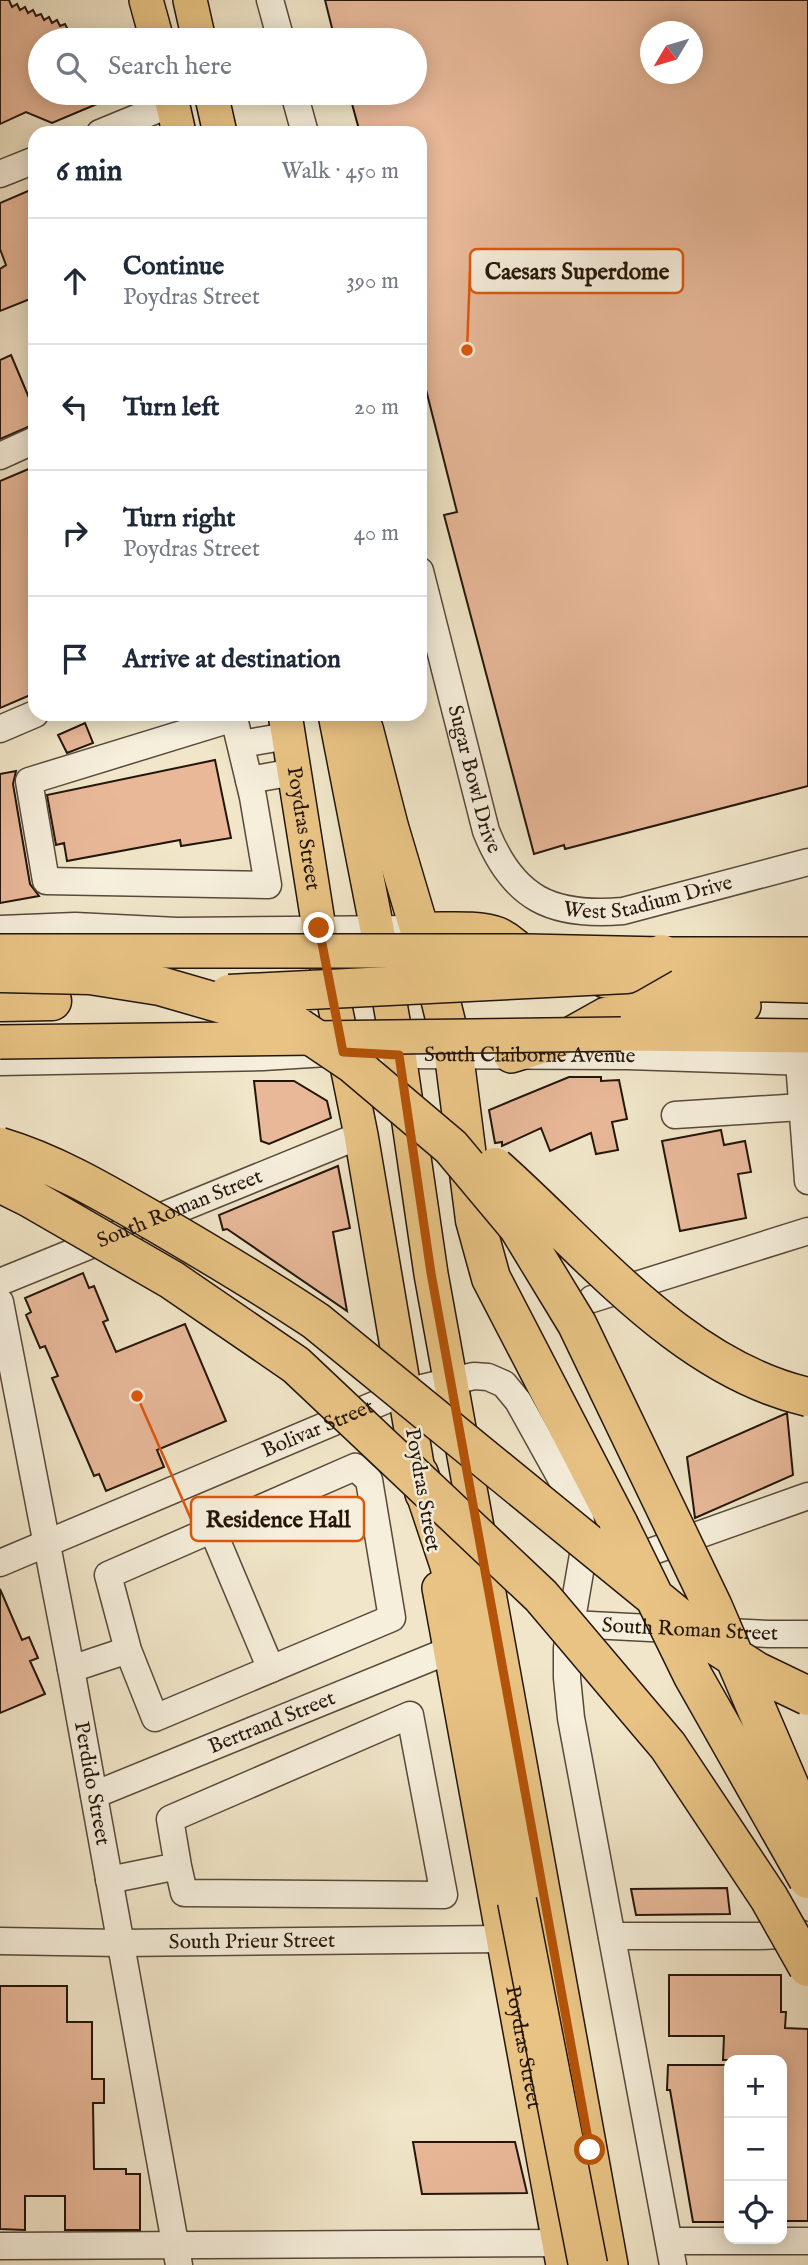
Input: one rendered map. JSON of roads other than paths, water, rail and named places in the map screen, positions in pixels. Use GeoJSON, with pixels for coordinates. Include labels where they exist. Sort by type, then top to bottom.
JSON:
{"type":"FeatureCollection","features":[{"type":"Feature","properties":{"kind":"highway"},"geometry":{"type":"LineString","coordinates":[[359,721],[364,730],[454,1055],[475,1220],[491,1278],[611,1508],[693,1675],[808,1880]]}},
{"type":"Feature","properties":{"kind":"highway"},"geometry":{"type":"LineString","coordinates":[[0,1002],[289,992],[627,974],[662,954]]}},
{"type":"Feature","properties":{"kind":"highway"},"geometry":{"type":"LineString","coordinates":[[0,973],[90,975],[160,986],[295,1025],[409,1091],[662,1320],[702,1349],[752,1378],[808,1397]]}},
{"type":"Feature","properties":{"kind":"highway"},"geometry":{"type":"LineString","coordinates":[[348,1058],[451,1147],[518,1227],[577,1324],[713,1607],[808,1829]]}},
{"type":"Feature","properties":{"kind":"highway"},"geometry":{"type":"LineString","coordinates":[[0,1147],[29,1156],[84,1182],[263,1285],[316,1321],[703,1637],[756,1671],[808,1696]]}},
{"type":"Feature","properties":{"kind":"highway"},"geometry":{"type":"LineString","coordinates":[[0,1183],[172,1280],[296,1365],[541,1596],[668,1746],[769,1898],[808,1967]]}},
{"type":"Feature","properties":{"kind":"highway"},"geometry":{"type":"LineString","coordinates":[[418,1472],[449,1564],[468,1639],[586,2256]]}},
{"type":"Feature","properties":{"kind":"main road"},"geometry":{"type":"LineString","coordinates":[[146,0],[154,28]]}},
{"type":"Feature","properties":{"kind":"main road"},"geometry":{"type":"LineString","coordinates":[[190,0],[196,28]]}},
{"type":"Feature","properties":{"kind":"main road"},"geometry":{"type":"LineString","coordinates":[[214,105],[218,126]]}},
{"type":"Feature","properties":{"kind":"main road"},"geometry":{"type":"LineString","coordinates":[[336,721],[399,1055],[586,2256]]}},
{"type":"Feature","properties":{"kind":"main road","name":"Poydras Street"},"geometry":{"type":"LineString","coordinates":[[286,725],[319,928],[348,1058],[418,1472],[503,1939],[586,2256]]}},
{"type":"Feature","properties":{"kind":"main road"},"geometry":{"type":"LineString","coordinates":[[420,929],[498,934],[521,950],[540,971],[559,979],[808,1005]]}},
{"type":"Feature","properties":{"kind":"main road"},"geometry":{"type":"LineString","coordinates":[[0,951],[808,954]]}},
{"type":"Feature","properties":{"kind":"main road"},"geometry":{"type":"LineString","coordinates":[[511,1056],[554,1043],[606,1014],[727,995],[808,986]]}},
{"type":"Feature","properties":{"kind":"main road","name":"South Claiborne Avenue"},"geometry":{"type":"LineString","coordinates":[[0,1042],[621,1034],[805,1053]]}},
{"type":"Feature","properties":{"kind":"street"},"geometry":{"type":"LineString","coordinates":[[270,0],[278,28]]}},
{"type":"Feature","properties":{"kind":"street"},"geometry":{"type":"LineString","coordinates":[[297,105],[303,126]]}},
{"type":"Feature","properties":{"kind":"street"},"geometry":{"type":"LineString","coordinates":[[122,126],[174,109]]}},
{"type":"Feature","properties":{"kind":"street"},"geometry":{"type":"LineString","coordinates":[[0,174],[28,163]]}},
{"type":"Feature","properties":{"kind":"street"},"geometry":{"type":"LineString","coordinates":[[0,456],[28,443]]}},
{"type":"Feature","properties":{"kind":"street","name":"Sugar Bowl Drive"},"geometry":{"type":"LineString","coordinates":[[427,599],[486,831],[501,863]]}},
{"type":"Feature","properties":{"kind":"street"},"geometry":{"type":"LineString","coordinates":[[0,729],[28,717]]}},
{"type":"Feature","properties":{"kind":"street"},"geometry":{"type":"LineString","coordinates":[[224,721],[29,781],[46,881],[268,885],[249,779],[235,721]]}},
{"type":"Feature","properties":{"kind":"street"},"geometry":{"type":"LineString","coordinates":[[241,744],[286,725]]}},
{"type":"Feature","properties":{"kind":"street"},"geometry":{"type":"LineString","coordinates":[[249,779],[294,772]]}},
{"type":"Feature","properties":{"kind":"street","name":"West Stadium Drive"},"geometry":{"type":"LineString","coordinates":[[501,863],[523,889],[537,899],[568,910],[593,914],[623,911],[808,862]]}},
{"type":"Feature","properties":{"kind":"street"},"geometry":{"type":"LineString","coordinates":[[0,929],[75,926],[177,931],[420,929]]}},
{"type":"Feature","properties":{"kind":"street"},"geometry":{"type":"LineString","coordinates":[[805,1053],[802,1107],[808,1181]]}},
{"type":"Feature","properties":{"kind":"street","name":"South Claiborne Avenue"},"geometry":{"type":"LineString","coordinates":[[0,1062],[348,1058],[399,1055],[628,1056],[805,1053]]}},
{"type":"Feature","properties":{"kind":"street"},"geometry":{"type":"LineString","coordinates":[[675,1115],[802,1107]]}},
{"type":"Feature","properties":{"kind":"street","name":"South Roman Street"},"geometry":{"type":"LineString","coordinates":[[0,1282],[361,1135]]}},
{"type":"Feature","properties":{"kind":"street"},"geometry":{"type":"LineString","coordinates":[[592,1299],[808,1231]]}},
{"type":"Feature","properties":{"kind":"street","name":"Perdido Street"},"geometry":{"type":"LineString","coordinates":[[0,1303],[71,1669],[177,2255]]}},
{"type":"Feature","properties":{"kind":"street","name":"Bolivar Street"},"geometry":{"type":"LineString","coordinates":[[0,1563],[405,1392],[474,1376],[488,1377],[505,1384],[519,1401],[579,1511],[585,1543],[580,1576]]}},
{"type":"Feature","properties":{"kind":"street"},"geometry":{"type":"LineString","coordinates":[[355,1467],[369,1480],[392,1618],[155,1718],[128,1650],[108,1575],[212,1530],[355,1467]]}},
{"type":"Feature","properties":{"kind":"street"},"geometry":{"type":"LineString","coordinates":[[808,1496],[580,1576],[567,1647],[571,1718],[671,2253],[808,2241]]}},
{"type":"Feature","properties":{"kind":"street"},"geometry":{"type":"LineString","coordinates":[[212,1530],[271,1669]]}},
{"type":"Feature","properties":{"kind":"street","name":"South Roman Street"},"geometry":{"type":"LineString","coordinates":[[571,1624],[808,1634]]}},
{"type":"Feature","properties":{"kind":"street"},"geometry":{"type":"LineString","coordinates":[[71,1669],[128,1650]]}},
{"type":"Feature","properties":{"kind":"street","name":"Bertrand Street"},"geometry":{"type":"LineString","coordinates":[[94,1795],[450,1650]]}},
{"type":"Feature","properties":{"kind":"street"},"geometry":{"type":"LineString","coordinates":[[410,1715],[443,1895],[184,1894],[178,1867],[170,1819],[410,1715]]}},
{"type":"Feature","properties":{"kind":"street"},"geometry":{"type":"LineString","coordinates":[[109,1880],[178,1867]]}},
{"type":"Feature","properties":{"kind":"street"},"geometry":{"type":"LineString","coordinates":[[612,1936],[808,1934]]}},
{"type":"Feature","properties":{"kind":"street","name":"South Prieur Street"},"geometry":{"type":"LineString","coordinates":[[0,1941],[503,1939]]}},
{"type":"Feature","properties":{"kind":"street"},"geometry":{"type":"LineString","coordinates":[[0,2246],[177,2255],[586,2256]]}},
{"type":"Feature","properties":{"kind":"place","name":"Caesars Superdome"},"geometry":{"type":"Point","coordinates":[467,350]}},
{"type":"Feature","properties":{"kind":"place","name":"Residence Hall"},"geometry":{"type":"Point","coordinates":[137,1396]}}]}
